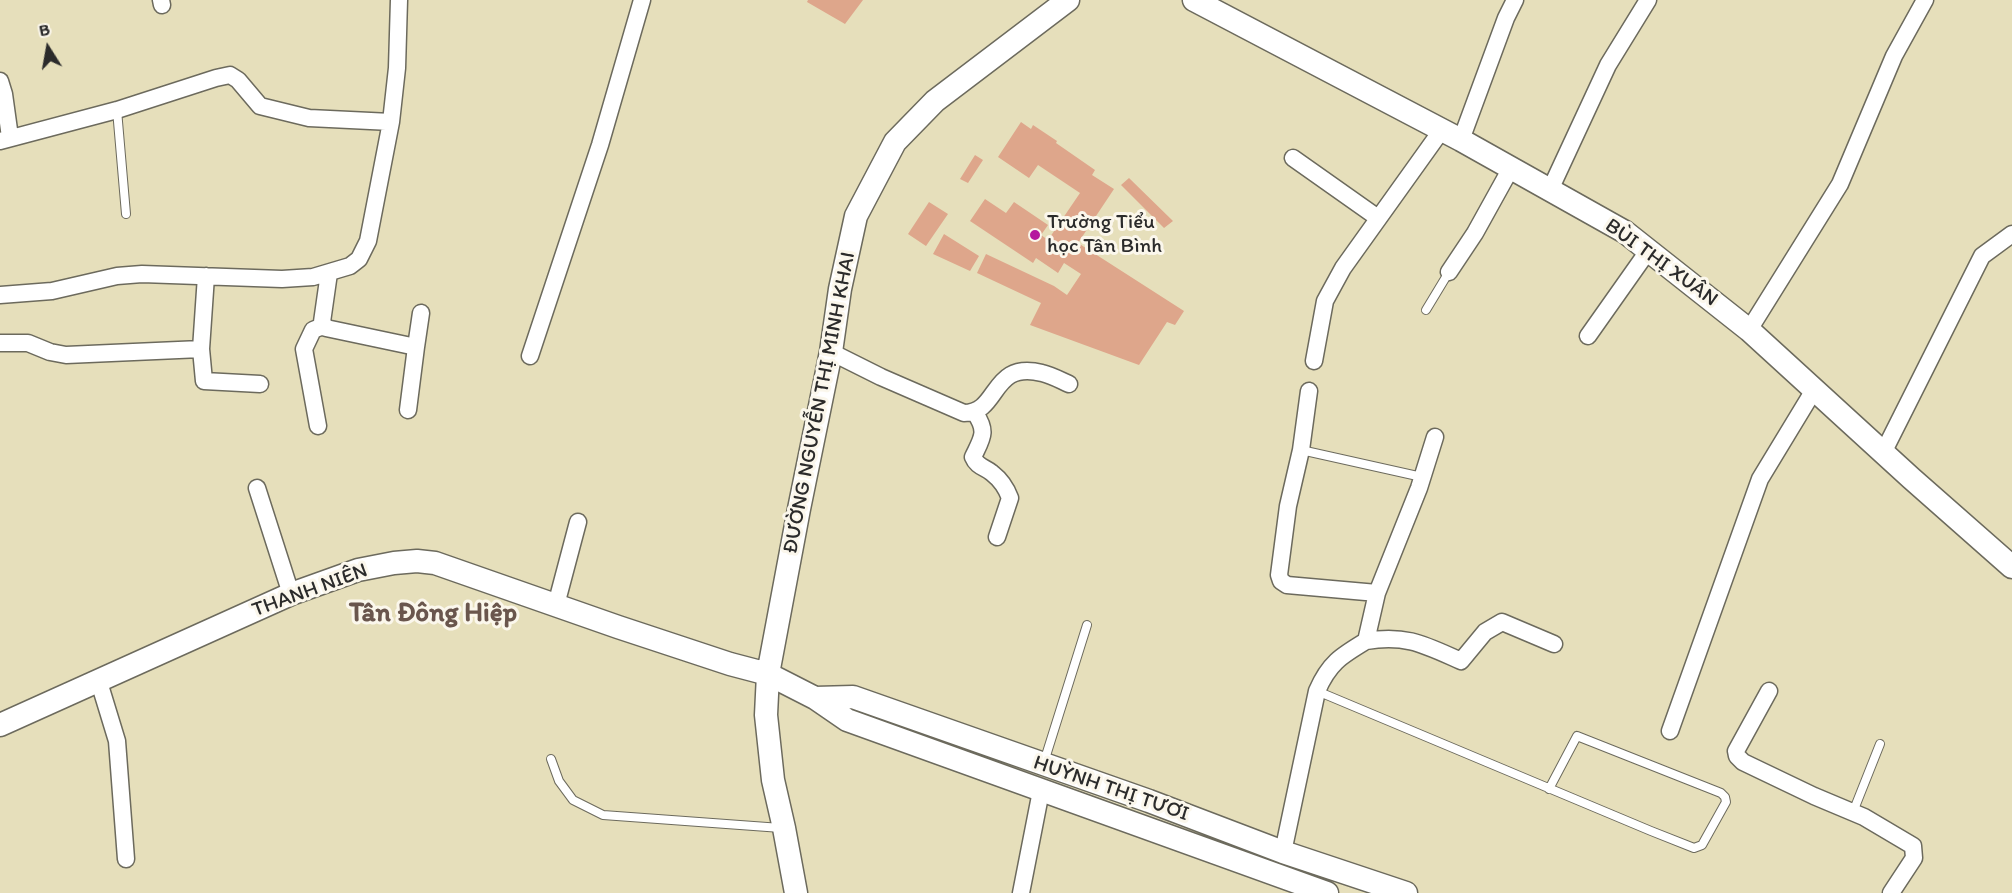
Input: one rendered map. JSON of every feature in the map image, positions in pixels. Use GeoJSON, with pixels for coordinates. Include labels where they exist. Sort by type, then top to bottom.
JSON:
{"type":"FeatureCollection","features":[{"type":"Feature","properties":{"kind":"street"},"geometry":{"type":"LineString","coordinates":[[0,295],[52,291],[117,276],[142,274],[282,279],[329,273],[350,266],[359,259],[368,241],[391,122],[397,68],[399,0]]}},
{"type":"Feature","properties":{"kind":"street"},"geometry":{"type":"LineString","coordinates":[[531,356],[600,145],[642,0]]}},
{"type":"Feature","properties":{"kind":"street","name":"ĐƯỜNG NGUYỄN THỊ MINH KHAI"},"geometry":{"type":"LineString","coordinates":[[796,893],[772,780],[766,715],[768,674],[831,352],[840,289],[856,216],[895,142],[935,101],[1068,0]]}},
{"type":"Feature","properties":{"kind":"street","name":"BÙI THỊ XUÂN"},"geometry":{"type":"LineString","coordinates":[[1194,0],[1461,140],[1625,232],[1749,330],[2012,567]]}},
{"type":"Feature","properties":{"kind":"street"},"geometry":{"type":"LineString","coordinates":[[1461,140],[1506,18],[1515,0]]}},
{"type":"Feature","properties":{"kind":"street"},"geometry":{"type":"LineString","coordinates":[[1550,190],[1608,65],[1648,0]]}},
{"type":"Feature","properties":{"kind":"street"},"geometry":{"type":"LineString","coordinates":[[1749,330],[1840,184],[1894,56],[1925,0]]}},
{"type":"Feature","properties":{"kind":"street"},"geometry":{"type":"LineString","coordinates":[[0,81],[4,94],[5,139],[117,110],[230,75],[238,80],[260,106],[318,120],[391,122]]}},
{"type":"Feature","properties":{"kind":"street"},"geometry":{"type":"LineString","coordinates":[[1314,361],[1325,301],[1343,268],[1441,130]]}},
{"type":"Feature","properties":{"kind":"street"},"geometry":{"type":"LineString","coordinates":[[1293,158],[1378,218]]}},
{"type":"Feature","properties":{"kind":"street"},"geometry":{"type":"LineString","coordinates":[[1449,272],[1475,233],[1511,168]]}},
{"type":"Feature","properties":{"kind":"street"},"geometry":{"type":"LineString","coordinates":[[1883,453],[1982,256],[2012,234]]}},
{"type":"Feature","properties":{"kind":"street"},"geometry":{"type":"LineString","coordinates":[[1588,336],[1648,251]]}},
{"type":"Feature","properties":{"kind":"street"},"geometry":{"type":"LineString","coordinates":[[323,326],[329,273]]}},
{"type":"Feature","properties":{"kind":"street"},"geometry":{"type":"LineString","coordinates":[[206,276],[201,349],[204,381],[260,384]]}},
{"type":"Feature","properties":{"kind":"street"},"geometry":{"type":"LineString","coordinates":[[408,410],[421,313]]}},
{"type":"Feature","properties":{"kind":"street"},"geometry":{"type":"LineString","coordinates":[[318,426],[304,349],[313,330],[323,326],[416,347]]}},
{"type":"Feature","properties":{"kind":"street"},"geometry":{"type":"LineString","coordinates":[[0,343],[28,343],[50,352],[66,355],[201,349]]}},
{"type":"Feature","properties":{"kind":"street"},"geometry":{"type":"LineString","coordinates":[[831,352],[881,377],[964,413],[975,413],[984,406],[1002,380],[1014,373],[1029,370],[1044,373],[1069,384]]}},
{"type":"Feature","properties":{"kind":"street"},"geometry":{"type":"LineString","coordinates":[[1670,731],[1760,479],[1814,390]]}},
{"type":"Feature","properties":{"kind":"street"},"geometry":{"type":"LineString","coordinates":[[1309,391],[1301,450],[1288,506],[1279,576],[1281,581],[1287,585],[1377,593]]}},
{"type":"Feature","properties":{"kind":"street"},"geometry":{"type":"LineString","coordinates":[[975,413],[984,431],[973,457],[976,464],[991,472],[1006,486],[1010,498],[997,537]]}},
{"type":"Feature","properties":{"kind":"street"},"geometry":{"type":"LineString","coordinates":[[1366,641],[1377,593],[1436,437]]}},
{"type":"Feature","properties":{"kind":"street"},"geometry":{"type":"LineString","coordinates":[[257,488],[291,594]]}},
{"type":"Feature","properties":{"kind":"street"},"geometry":{"type":"LineString","coordinates":[[556,605],[578,522]]}},
{"type":"Feature","properties":{"kind":"street","name":"THANH NIÊN"},"geometry":{"type":"LineString","coordinates":[[0,725],[291,594],[358,570],[417,561],[435,562],[730,664],[768,674]]}},
{"type":"Feature","properties":{"kind":"street"},"geometry":{"type":"LineString","coordinates":[[1283,852],[1317,691],[1329,667],[1340,657],[1366,641],[1388,637],[1409,640],[1461,661],[1485,632],[1502,622],[1554,644]]}},
{"type":"Feature","properties":{"kind":"street","name":"HUỲNH THỊ TƯƠI"},"geometry":{"type":"LineString","coordinates":[[768,674],[815,698],[847,720],[1327,893]]}},
{"type":"Feature","properties":{"kind":"street"},"geometry":{"type":"LineString","coordinates":[[99,682],[117,741],[126,859]]}},
{"type":"Feature","properties":{"kind":"street"},"geometry":{"type":"LineString","coordinates":[[1769,691],[1736,751],[1737,756],[1743,762],[1853,812],[1913,846],[1914,858],[1892,893]]}},
{"type":"Feature","properties":{"kind":"street","name":"HUỲNH THỊ TƯƠI"},"geometry":{"type":"LineString","coordinates":[[815,698],[853,697],[1149,801],[1283,852],[1406,893]]}},
{"type":"Feature","properties":{"kind":"street"},"geometry":{"type":"LineString","coordinates":[[948,756],[954,734]]}},
{"type":"Feature","properties":{"kind":"street"},"geometry":{"type":"LineString","coordinates":[[1022,893],[1041,791]]}},
{"type":"Feature","properties":{"kind":"lane"},"geometry":{"type":"LineString","coordinates":[[117,110],[126,214]]}},
{"type":"Feature","properties":{"kind":"lane"},"geometry":{"type":"LineString","coordinates":[[1426,310],[1449,272]]}},
{"type":"Feature","properties":{"kind":"lane"},"geometry":{"type":"LineString","coordinates":[[1301,450],[1422,477]]}},
{"type":"Feature","properties":{"kind":"lane"},"geometry":{"type":"LineString","coordinates":[[1043,765],[1087,625]]}},
{"type":"Feature","properties":{"kind":"lane"},"geometry":{"type":"LineString","coordinates":[[1317,691],[1549,789],[1694,848],[1702,845],[1726,802],[1721,793],[1576,736],[1549,789]]}},
{"type":"Feature","properties":{"kind":"lane"},"geometry":{"type":"LineString","coordinates":[[1853,812],[1880,744]]}},
{"type":"Feature","properties":{"kind":"lane"},"geometry":{"type":"LineString","coordinates":[[551,759],[559,781],[573,800],[603,815],[784,828]]}},
{"type":"Feature","properties":{"kind":"building"},"geometry":{"type":"Polygon","coordinates":[[[808,0],[863,0],[845,24],[807,2],[808,0]]]}},
{"type":"Feature","properties":{"kind":"building"},"geometry":{"type":"Polygon","coordinates":[[[1021,122],[1031,129],[1033,125],[1057,141],[1056,143],[1095,170],[1092,175],[1114,189],[1078,243],[1184,311],[1175,325],[1167,322],[1139,365],[1030,325],[1041,303],[977,273],[986,254],[1054,286],[1067,295],[1081,274],[1064,263],[1058,273],[1036,258],[1033,263],[970,221],[985,199],[1006,213],[1014,202],[1048,225],[1041,235],[1048,240],[1080,193],[1038,165],[1029,178],[998,157],[1021,122]]]}},
{"type":"Feature","properties":{"kind":"building"},"geometry":{"type":"Polygon","coordinates":[[[975,155],[983,160],[968,183],[960,179],[975,155]]]}},
{"type":"Feature","properties":{"kind":"building"},"geometry":{"type":"Polygon","coordinates":[[[1129,178],[1173,221],[1164,228],[1121,185],[1129,178]]]}},
{"type":"Feature","properties":{"kind":"building"},"geometry":{"type":"Polygon","coordinates":[[[929,202],[948,214],[926,246],[908,234],[929,202]]]}},
{"type":"Feature","properties":{"kind":"building"},"geometry":{"type":"Polygon","coordinates":[[[944,234],[979,256],[970,271],[933,254],[944,234]]]}},
{"type":"Feature","properties":{"kind":"place","name":"Trường Tiểu học Tân Bình"},"geometry":{"type":"Point","coordinates":[1035,235]}},
{"type":"Feature","properties":{"kind":"district","name":"Tân Đông Hiệp"},"geometry":{"type":"Point","coordinates":[433,614]}}]}
